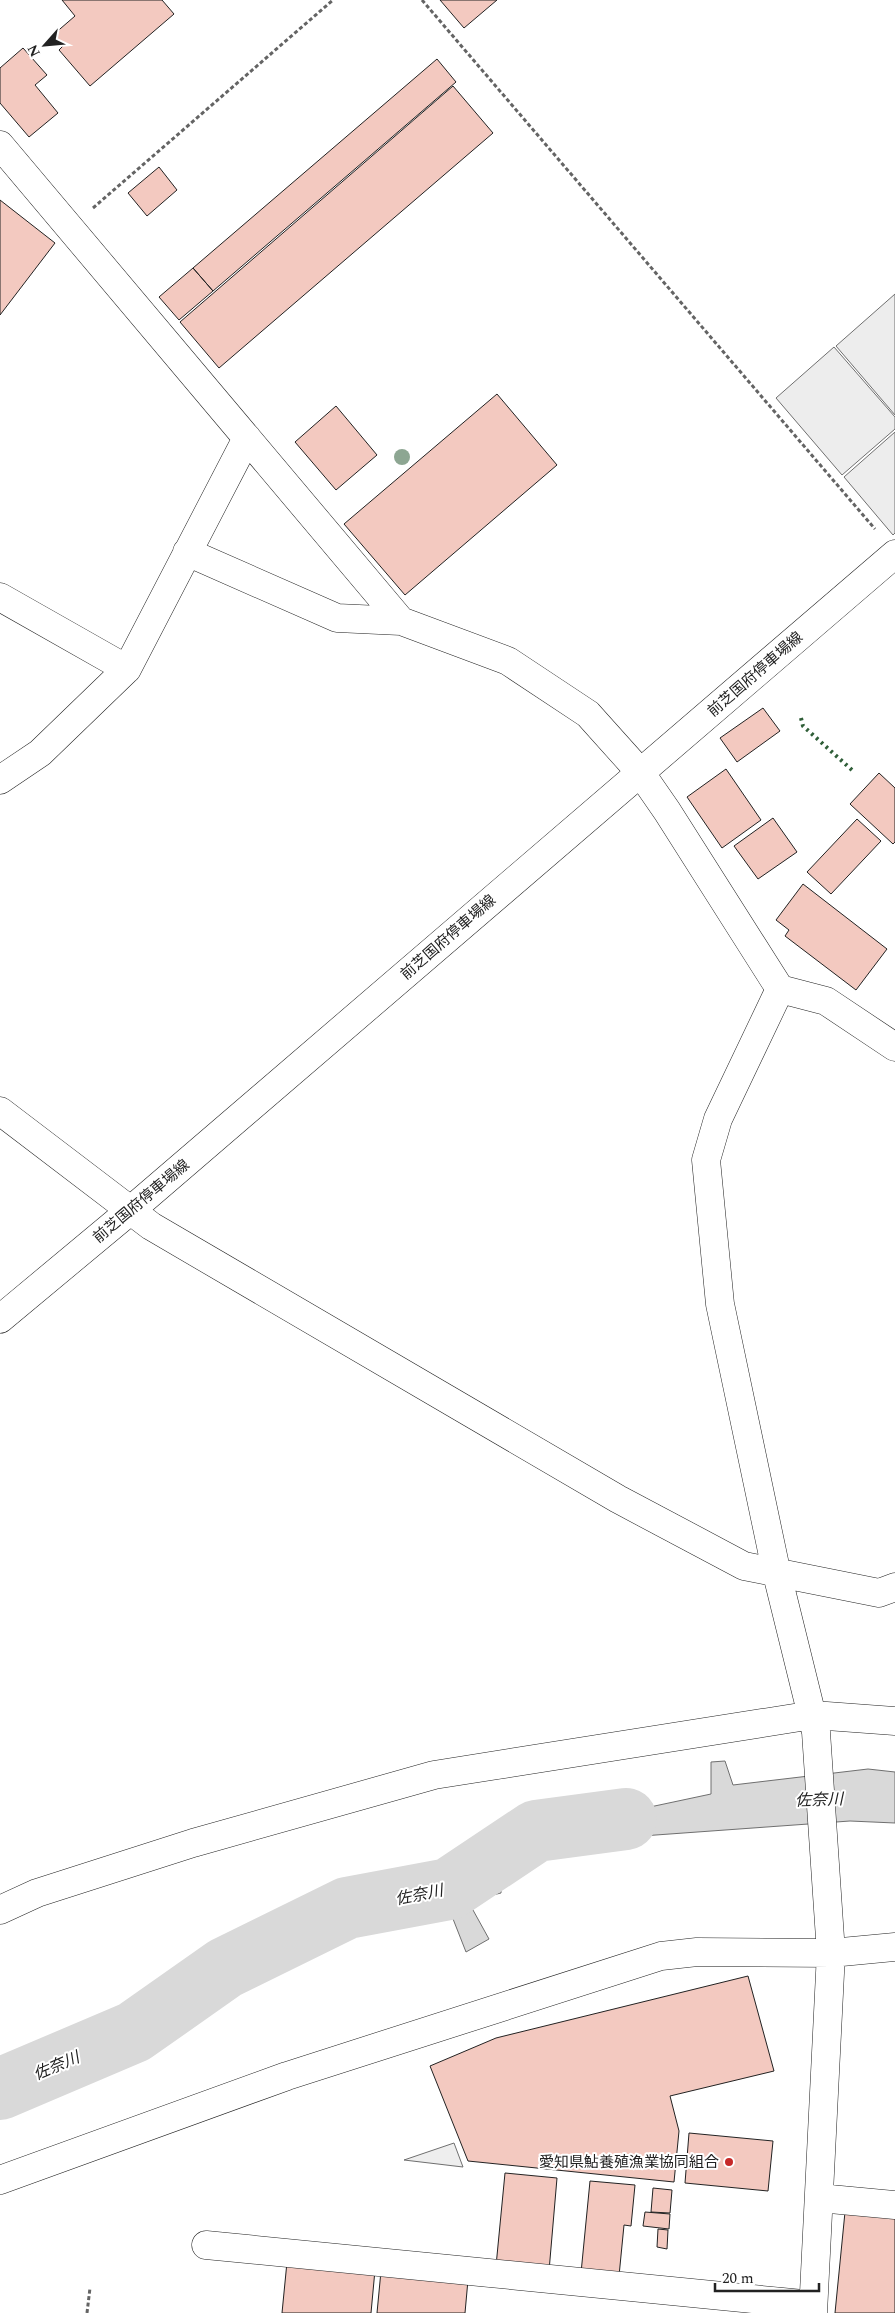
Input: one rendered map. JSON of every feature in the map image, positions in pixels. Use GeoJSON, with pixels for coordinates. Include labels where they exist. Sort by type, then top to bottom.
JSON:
{"type":"FeatureCollection","features":[{"type":"Feature","properties":{"kind":"street"},"geometry":{"type":"LineString","coordinates":[[0,145],[401,621]]}},
{"type":"Feature","properties":{"kind":"street"},"geometry":{"type":"LineString","coordinates":[[0,780],[40,753],[127,669],[246,438]]}},
{"type":"Feature","properties":{"kind":"street"},"geometry":{"type":"LineString","coordinates":[[187,552],[337,618],[401,621],[508,661],[588,714],[640,772],[667,811],[780,990],[826,1001],[895,1047]]}},
{"type":"Feature","properties":{"kind":"street","name":"前芝国府停車場線"},"geometry":{"type":"LineString","coordinates":[[0,1319],[131,1210],[895,554]]}},
{"type":"Feature","properties":{"kind":"street"},"geometry":{"type":"LineString","coordinates":[[0,597],[127,669]]}},
{"type":"Feature","properties":{"kind":"street"},"geometry":{"type":"LineString","coordinates":[[206,2245],[813,2309],[830,1941],[815,1723],[776,1570],[720,1304],[706,1160],[718,1120],[780,990]]}},
{"type":"Feature","properties":{"kind":"street"},"geometry":{"type":"LineString","coordinates":[[0,1111],[151,1226],[618,1499],[744,1566],[776,1570],[879,1593],[895,1587]]}},
{"type":"Feature","properties":{"kind":"street"},"geometry":{"type":"LineString","coordinates":[[0,1910],[37,1893],[193,1843],[434,1775],[815,1723],[895,1721]]}},
{"type":"Feature","properties":{"kind":"street"},"geometry":{"type":"LineString","coordinates":[[0,2180],[287,2076],[661,1956],[830,1941],[895,1947]]}},
{"type":"Feature","properties":{"kind":"street"},"geometry":{"type":"LineString","coordinates":[[819,2198],[895,2205]]}},
{"type":"Feature","properties":{"kind":"path"},"geometry":{"type":"LineString","coordinates":[[70,228],[333,0]]}},
{"type":"Feature","properties":{"kind":"path"},"geometry":{"type":"LineString","coordinates":[[422,0],[876,530]]}},
{"type":"Feature","properties":{"kind":"path"},"geometry":{"type":"LineString","coordinates":[[88,2313],[90,2288]]}},
{"type":"Feature","properties":{"kind":"shaded area"},"geometry":{"type":"Polygon","coordinates":[[[895,294],[895,415],[836,346],[895,294]]]}},
{"type":"Feature","properties":{"kind":"shaded area"},"geometry":{"type":"Polygon","coordinates":[[[834,347],[895,417],[895,429],[842,475],[776,398],[834,347]]]}},
{"type":"Feature","properties":{"kind":"shaded area"},"geometry":{"type":"Polygon","coordinates":[[[895,432],[895,533],[893,535],[844,477],[895,432]]]}},
{"type":"Feature","properties":{"kind":"shaded area"},"geometry":{"type":"Polygon","coordinates":[[[454,2143],[463,2167],[404,2160],[454,2143]]]}},
{"type":"Feature","properties":{"kind":"water"},"geometry":{"type":"Polygon","coordinates":[[[725,1761],[733,1785],[868,1769],[895,1772],[895,1823],[850,1821],[642,1836],[545,1834],[501,1857],[501,1893],[468,1901],[489,1939],[466,1952],[435,1873],[467,1861],[462,1847],[711,1794],[711,1762],[725,1761]]]}},
{"type":"Feature","properties":{"kind":"building"},"geometry":{"type":"Polygon","coordinates":[[[62,0],[162,0],[174,14],[90,86],[59,50],[63,46],[53,35],[75,16],[62,0]]]}},
{"type":"Feature","properties":{"kind":"building"},"geometry":{"type":"Polygon","coordinates":[[[440,0],[497,0],[464,28],[440,0]]]}},
{"type":"Feature","properties":{"kind":"building"},"geometry":{"type":"Polygon","coordinates":[[[23,48],[47,75],[35,85],[58,113],[29,137],[0,103],[0,68],[23,48]]]}},
{"type":"Feature","properties":{"kind":"building"},"geometry":{"type":"Polygon","coordinates":[[[437,59],[456,82],[213,291],[193,268],[437,59]]]}},
{"type":"Feature","properties":{"kind":"building"},"geometry":{"type":"Polygon","coordinates":[[[453,86],[493,133],[219,368],[180,322],[453,86]]]}},
{"type":"Feature","properties":{"kind":"building"},"geometry":{"type":"Polygon","coordinates":[[[159,167],[177,190],[147,216],[128,193],[159,167]]]}},
{"type":"Feature","properties":{"kind":"building"},"geometry":{"type":"Polygon","coordinates":[[[0,200],[55,243],[0,315],[0,200]]]}},
{"type":"Feature","properties":{"kind":"building"},"geometry":{"type":"Polygon","coordinates":[[[193,268],[213,291],[179,320],[159,297],[193,268]]]}},
{"type":"Feature","properties":{"kind":"building"},"geometry":{"type":"Polygon","coordinates":[[[497,394],[557,465],[405,595],[344,524],[497,394]]]}},
{"type":"Feature","properties":{"kind":"building"},"geometry":{"type":"Polygon","coordinates":[[[336,406],[377,455],[336,490],[295,442],[336,406]]]}},
{"type":"Feature","properties":{"kind":"building"},"geometry":{"type":"Polygon","coordinates":[[[763,708],[780,731],[737,762],[720,738],[763,708]]]}},
{"type":"Feature","properties":{"kind":"building"},"geometry":{"type":"Polygon","coordinates":[[[726,769],[761,820],[722,848],[687,797],[726,769]]]}},
{"type":"Feature","properties":{"kind":"building"},"geometry":{"type":"Polygon","coordinates":[[[879,773],[895,788],[895,842],[893,844],[850,804],[879,773]]]}},
{"type":"Feature","properties":{"kind":"building"},"geometry":{"type":"Polygon","coordinates":[[[773,818],[797,852],[758,879],[734,846],[773,818]]]}},
{"type":"Feature","properties":{"kind":"building"},"geometry":{"type":"Polygon","coordinates":[[[857,819],[881,841],[831,894],[807,872],[857,819]]]}},
{"type":"Feature","properties":{"kind":"building"},"geometry":{"type":"Polygon","coordinates":[[[803,884],[887,949],[856,990],[785,936],[789,930],[776,920],[803,884]]]}},
{"type":"Feature","properties":{"kind":"building"},"geometry":{"type":"Polygon","coordinates":[[[748,1976],[774,2071],[670,2096],[679,2131],[674,2182],[468,2161],[430,2066],[496,2038],[748,1976]]]}},
{"type":"Feature","properties":{"kind":"building","name":"愛知県鮎養殖漁業協同組合"},"geometry":{"type":"Polygon","coordinates":[[[689,2133],[773,2141],[768,2191],[685,2183],[689,2133]]]}},
{"type":"Feature","properties":{"kind":"building"},"geometry":{"type":"Polygon","coordinates":[[[505,2173],[557,2178],[549,2271],[496,2266],[505,2173]]]}},
{"type":"Feature","properties":{"kind":"building"},"geometry":{"type":"Polygon","coordinates":[[[590,2181],[635,2185],[631,2226],[624,2225],[619,2276],[581,2273],[590,2181]]]}},
{"type":"Feature","properties":{"kind":"building"},"geometry":{"type":"Polygon","coordinates":[[[653,2188],[672,2190],[670,2213],[651,2212],[653,2188]]]}},
{"type":"Feature","properties":{"kind":"building"},"geometry":{"type":"Polygon","coordinates":[[[645,2212],[670,2214],[669,2229],[643,2226],[645,2212]]]}},
{"type":"Feature","properties":{"kind":"building"},"geometry":{"type":"Polygon","coordinates":[[[845,2212],[895,2217],[895,2313],[835,2313],[845,2212]]]}},
{"type":"Feature","properties":{"kind":"building"},"geometry":{"type":"Polygon","coordinates":[[[658,2229],[668,2230],[667,2249],[657,2247],[658,2229]]]}},
{"type":"Feature","properties":{"kind":"building"},"geometry":{"type":"Polygon","coordinates":[[[287,2262],[375,2270],[371,2313],[282,2313],[287,2262]]]}},
{"type":"Feature","properties":{"kind":"building"},"geometry":{"type":"Polygon","coordinates":[[[381,2271],[468,2280],[465,2313],[377,2313],[381,2271]]]}},
{"type":"Feature","properties":{"kind":"waterway","name":"佐奈川"},"geometry":{"type":"LineString","coordinates":[[0,2089],[134,2032],[225,1968],[347,1908],[449,1889],[536,1831],[626,1819]]}},
{"type":"Feature","properties":{"kind":"hedge"},"geometry":{"type":"LineString","coordinates":[[801,718],[803,726],[852,770]]}},
{"type":"Feature","properties":{"kind":"place","name":"愛知県鮎養殖漁業協同組合"},"geometry":{"type":"Point","coordinates":[729,2162]}}]}
